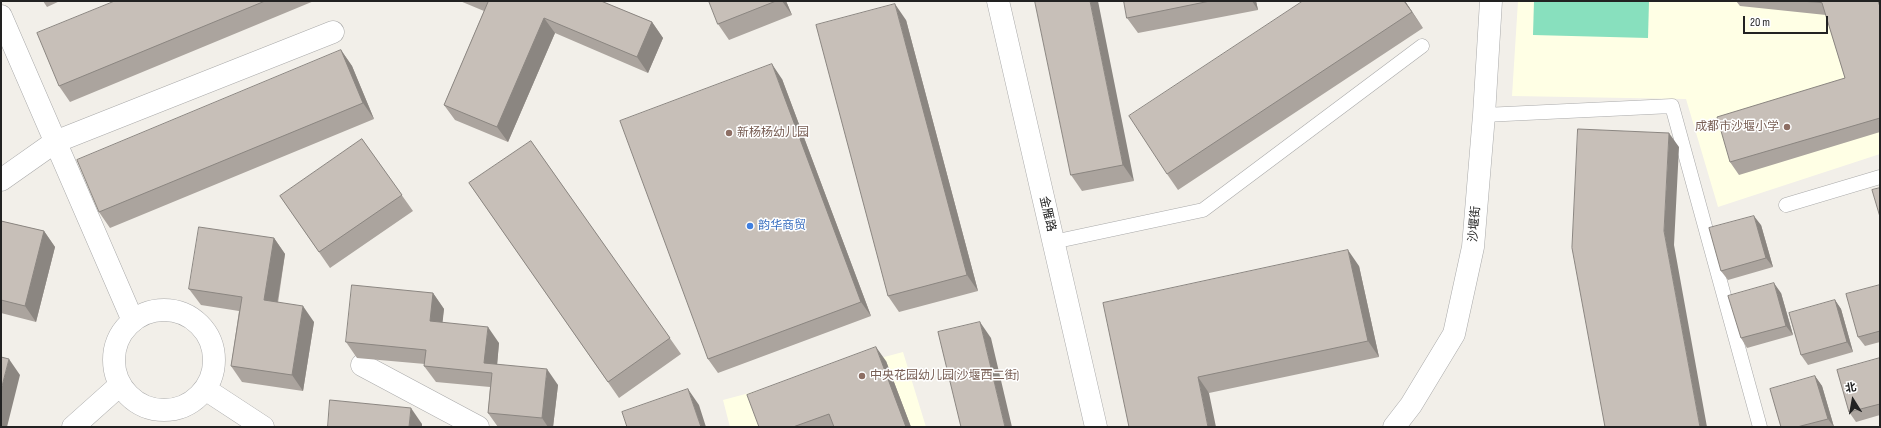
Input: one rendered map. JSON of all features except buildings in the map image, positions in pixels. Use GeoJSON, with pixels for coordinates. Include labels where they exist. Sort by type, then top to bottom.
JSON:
{"type":"FeatureCollection","features":[{"type":"Feature","properties":{"kind":"street","name":"金雁路"},"geometry":{"type":"LineString","coordinates":[[998,1],[1096,427]]}},
{"type":"Feature","properties":{"kind":"street","name":"沙堰街"},"geometry":{"type":"LineString","coordinates":[[1394,427],[1411,405],[1454,334],[1473,247],[1492,1]]}},
{"type":"Feature","properties":{"kind":"street"},"geometry":{"type":"LineString","coordinates":[[1,16],[133,321]]}},
{"type":"Feature","properties":{"kind":"street"},"geometry":{"type":"LineString","coordinates":[[1,180],[55,142],[333,32]]}},
{"type":"Feature","properties":{"kind":"street"},"geometry":{"type":"LineString","coordinates":[[159,310],[173,311],[187,315],[199,324],[208,335],[213,348],[214,362],[212,376],[205,389],[195,399],[182,406],[169,410],[154,409],[141,405],[129,396],[120,385],[115,372],[114,357],[116,344],[123,331],[133,321],[145,313],[159,310]]}},
{"type":"Feature","properties":{"kind":"street"},"geometry":{"type":"LineString","coordinates":[[362,365],[478,427]]}},
{"type":"Feature","properties":{"kind":"street"},"geometry":{"type":"LineString","coordinates":[[73,427],[120,385]]}},
{"type":"Feature","properties":{"kind":"street"},"geometry":{"type":"LineString","coordinates":[[205,389],[263,427]]}},
{"type":"Feature","properties":{"kind":"lane"},"geometry":{"type":"LineString","coordinates":[[1053,242],[1203,210],[1422,46]]}},
{"type":"Feature","properties":{"kind":"lane"},"geometry":{"type":"LineString","coordinates":[[1484,115],[1672,106],[1760,427]]}},
{"type":"Feature","properties":{"kind":"lane"},"geometry":{"type":"LineString","coordinates":[[1786,205],[1880,177]]}},
{"type":"Feature","properties":{"kind":"shaded area","name":"成都市沙堰小学"},"geometry":{"type":"Polygon","coordinates":[[[1518,1],[1880,1],[1880,154],[1718,207],[1686,99],[1512,96],[1518,1]]]}},
{"type":"Feature","properties":{"kind":"shaded area","name":"中央花园幼儿园(沙堰西二街)"},"geometry":{"type":"Polygon","coordinates":[[[903,352],[926,427],[730,427],[723,400],[903,352]]]}},
{"type":"Feature","properties":{"kind":"green space"},"geometry":{"type":"Polygon","coordinates":[[[1534,1],[1649,1],[1648,38],[1533,35],[1534,1]]]}},
{"type":"Feature","properties":{"kind":"place","name":"成都市沙堰小学"},"geometry":{"type":"Point","coordinates":[1787,127]}},
{"type":"Feature","properties":{"kind":"place","name":"新杨杨幼儿园"},"geometry":{"type":"Point","coordinates":[729,133]}},
{"type":"Feature","properties":{"kind":"place","name":"韵华商贸"},"geometry":{"type":"Point","coordinates":[750,226]}},
{"type":"Feature","properties":{"kind":"place","name":"中央花园幼儿园(沙堰西二街)"},"geometry":{"type":"Point","coordinates":[862,376]}}]}
